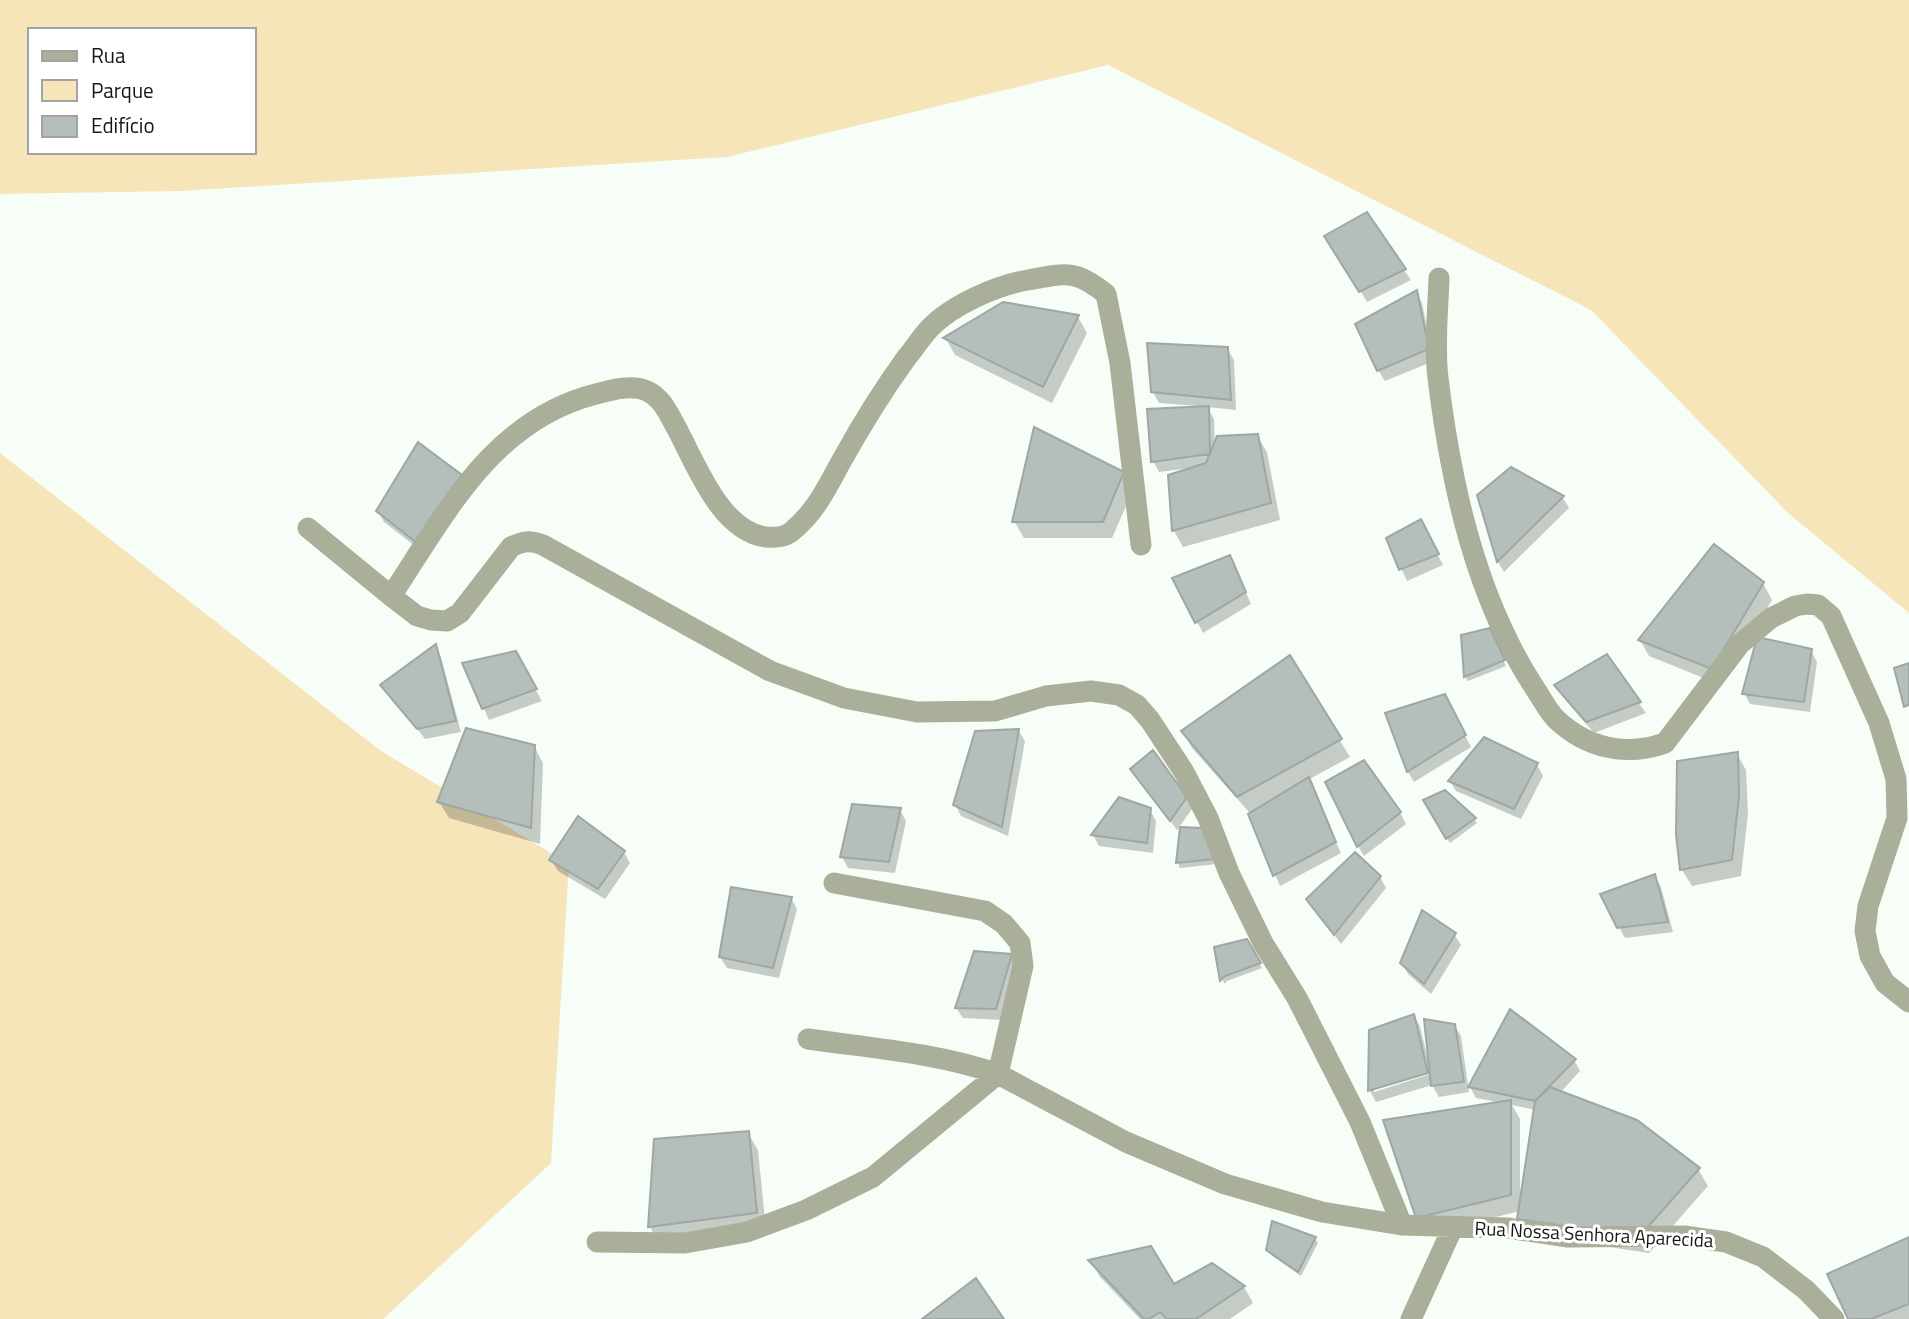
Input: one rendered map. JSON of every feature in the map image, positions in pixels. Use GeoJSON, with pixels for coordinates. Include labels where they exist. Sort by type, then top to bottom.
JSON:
{"type":"FeatureCollection","features":[{"type":"Feature","properties":{"kind":"street"},"geometry":{"type":"LineString","coordinates":[[391,596],[467,480],[502,443],[545,415],[586,396],[621,388],[645,390],[662,401],[716,500],[729,518],[749,534],[769,538],[788,535],[811,515],[878,396],[931,327],[972,298],[1016,282],[1066,273],[1088,280],[1106,294],[1120,363],[1141,545]]}},
{"type":"Feature","properties":{"kind":"street"},"geometry":{"type":"LineString","coordinates":[[1439,278],[1438,374],[1449,455],[1466,532],[1493,605],[1522,669],[1556,719],[1591,743],[1623,751],[1665,743],[1740,644],[1771,618],[1795,606],[1807,604],[1818,605],[1831,616],[1879,723],[1896,779],[1897,818],[1868,906],[1865,931],[1870,956],[1885,984],[1909,1002]]}},
{"type":"Feature","properties":{"kind":"street"},"geometry":{"type":"LineString","coordinates":[[308,528],[417,616],[431,620],[447,621],[460,613],[511,547],[532,541],[770,671],[844,698],[916,712],[995,711],[1046,696],[1091,691],[1119,695],[1137,705],[1184,772],[1208,818],[1229,873],[1263,943],[1297,998],[1360,1122],[1402,1225]]}},
{"type":"Feature","properties":{"kind":"street"},"geometry":{"type":"LineString","coordinates":[[597,1242],[685,1243],[747,1232],[806,1210],[873,1177],[998,1074],[1023,966],[1020,943],[1004,924],[985,911],[834,883]]}},
{"type":"Feature","properties":{"kind":"street","name":"Rua Nossa Senhora Aparecida"},"geometry":{"type":"LineString","coordinates":[[807,1039],[896,1051],[978,1067],[998,1074],[1126,1142],[1225,1184],[1322,1212],[1402,1225],[1507,1228],[1568,1237],[1684,1237],[1726,1242],[1763,1257],[1806,1290],[1834,1319]]}},
{"type":"Feature","properties":{"kind":"street"},"geometry":{"type":"LineString","coordinates":[[1411,1319],[1453,1227]]}},
{"type":"Feature","properties":{"kind":"green space"},"geometry":{"type":"Polygon","coordinates":[[[0,0],[1909,0],[1909,613],[1788,513],[1591,310],[1108,65],[727,157],[180,191],[0,194],[0,0]]]}},
{"type":"Feature","properties":{"kind":"green space"},"geometry":{"type":"Polygon","coordinates":[[[0,453],[381,751],[569,864],[551,1163],[383,1319],[0,1319],[0,453]]]}},
{"type":"Feature","properties":{"kind":"building"},"geometry":{"type":"Polygon","coordinates":[[[1367,212],[1406,269],[1359,292],[1324,236],[1367,212]]]}},
{"type":"Feature","properties":{"kind":"building"},"geometry":{"type":"Polygon","coordinates":[[[1417,290],[1429,349],[1377,371],[1355,324],[1417,290]]]}},
{"type":"Feature","properties":{"kind":"building"},"geometry":{"type":"Polygon","coordinates":[[[1003,302],[1079,315],[1043,387],[943,338],[1003,302]]]}},
{"type":"Feature","properties":{"kind":"building"},"geometry":{"type":"Polygon","coordinates":[[[1147,343],[1228,347],[1231,400],[1151,392],[1147,343]]]}},
{"type":"Feature","properties":{"kind":"building"},"geometry":{"type":"Polygon","coordinates":[[[1209,406],[1210,454],[1151,462],[1147,409],[1209,406]]]}},
{"type":"Feature","properties":{"kind":"building"},"geometry":{"type":"Polygon","coordinates":[[[1034,427],[1124,472],[1103,522],[1012,522],[1034,427]]]}},
{"type":"Feature","properties":{"kind":"building"},"geometry":{"type":"Polygon","coordinates":[[[1258,434],[1271,503],[1172,531],[1168,475],[1206,463],[1217,436],[1258,434]]]}},
{"type":"Feature","properties":{"kind":"building"},"geometry":{"type":"Polygon","coordinates":[[[418,442],[462,475],[417,543],[376,511],[418,442]]]}},
{"type":"Feature","properties":{"kind":"building"},"geometry":{"type":"Polygon","coordinates":[[[1511,467],[1564,496],[1497,562],[1477,495],[1511,467]]]}},
{"type":"Feature","properties":{"kind":"building"},"geometry":{"type":"Polygon","coordinates":[[[1421,519],[1439,554],[1399,570],[1386,538],[1421,519]]]}},
{"type":"Feature","properties":{"kind":"building"},"geometry":{"type":"Polygon","coordinates":[[[1714,544],[1764,582],[1712,669],[1638,640],[1714,544]]]}},
{"type":"Feature","properties":{"kind":"building"},"geometry":{"type":"Polygon","coordinates":[[[1230,555],[1246,592],[1195,623],[1172,578],[1230,555]]]}},
{"type":"Feature","properties":{"kind":"building"},"geometry":{"type":"Polygon","coordinates":[[[1490,628],[1505,660],[1464,677],[1461,635],[1490,628]]]}},
{"type":"Feature","properties":{"kind":"building"},"geometry":{"type":"Polygon","coordinates":[[[1757,637],[1812,649],[1804,702],[1742,694],[1757,637]]]}},
{"type":"Feature","properties":{"kind":"building"},"geometry":{"type":"Polygon","coordinates":[[[436,644],[456,721],[417,729],[380,685],[436,644]]]}},
{"type":"Feature","properties":{"kind":"building"},"geometry":{"type":"Polygon","coordinates":[[[516,651],[537,689],[482,709],[462,663],[516,651]]]}},
{"type":"Feature","properties":{"kind":"building"},"geometry":{"type":"Polygon","coordinates":[[[1607,654],[1641,702],[1586,722],[1554,685],[1607,654]]]}},
{"type":"Feature","properties":{"kind":"building"},"geometry":{"type":"Polygon","coordinates":[[[1290,655],[1342,739],[1237,797],[1181,731],[1290,655]]]}},
{"type":"Feature","properties":{"kind":"building"},"geometry":{"type":"Polygon","coordinates":[[[1909,663],[1909,705],[1904,707],[1894,668],[1909,663]]]}},
{"type":"Feature","properties":{"kind":"building"},"geometry":{"type":"Polygon","coordinates":[[[1445,694],[1466,735],[1407,772],[1385,713],[1445,694]]]}},
{"type":"Feature","properties":{"kind":"building"},"geometry":{"type":"Polygon","coordinates":[[[466,728],[535,745],[531,828],[437,802],[466,728]]]}},
{"type":"Feature","properties":{"kind":"building"},"geometry":{"type":"Polygon","coordinates":[[[1019,729],[1002,827],[953,805],[975,731],[1019,729]]]}},
{"type":"Feature","properties":{"kind":"building"},"geometry":{"type":"Polygon","coordinates":[[[1484,737],[1538,763],[1514,809],[1448,781],[1484,737]]]}},
{"type":"Feature","properties":{"kind":"building"},"geometry":{"type":"Polygon","coordinates":[[[1153,750],[1187,797],[1170,821],[1130,769],[1153,750]]]}},
{"type":"Feature","properties":{"kind":"building"},"geometry":{"type":"Polygon","coordinates":[[[1738,752],[1739,796],[1732,860],[1680,870],[1676,834],[1677,761],[1738,752]]]}},
{"type":"Feature","properties":{"kind":"building"},"geometry":{"type":"Polygon","coordinates":[[[1364,760],[1401,812],[1357,847],[1325,782],[1364,760]]]}},
{"type":"Feature","properties":{"kind":"building"},"geometry":{"type":"Polygon","coordinates":[[[1309,777],[1336,842],[1273,876],[1248,814],[1309,777]]]}},
{"type":"Feature","properties":{"kind":"building"},"geometry":{"type":"Polygon","coordinates":[[[1445,790],[1476,818],[1446,839],[1423,800],[1445,790]]]}},
{"type":"Feature","properties":{"kind":"building"},"geometry":{"type":"Polygon","coordinates":[[[1119,797],[1151,808],[1147,843],[1091,835],[1119,797]]]}},
{"type":"Feature","properties":{"kind":"building"},"geometry":{"type":"Polygon","coordinates":[[[852,804],[901,808],[889,862],[840,857],[852,804]]]}},
{"type":"Feature","properties":{"kind":"building"},"geometry":{"type":"Polygon","coordinates":[[[578,816],[625,851],[598,889],[549,860],[578,816]]]}},
{"type":"Feature","properties":{"kind":"building"},"geometry":{"type":"Polygon","coordinates":[[[1180,827],[1203,828],[1216,859],[1176,863],[1180,827]]]}},
{"type":"Feature","properties":{"kind":"building"},"geometry":{"type":"Polygon","coordinates":[[[1355,852],[1381,876],[1334,935],[1306,899],[1355,852]]]}},
{"type":"Feature","properties":{"kind":"building"},"geometry":{"type":"Polygon","coordinates":[[[1655,874],[1668,922],[1617,928],[1600,894],[1655,874]]]}},
{"type":"Feature","properties":{"kind":"building"},"geometry":{"type":"Polygon","coordinates":[[[731,887],[792,897],[773,968],[719,957],[731,887]]]}},
{"type":"Feature","properties":{"kind":"building"},"geometry":{"type":"Polygon","coordinates":[[[1422,910],[1456,933],[1424,984],[1400,963],[1422,910]]]}},
{"type":"Feature","properties":{"kind":"building"},"geometry":{"type":"Polygon","coordinates":[[[1247,939],[1261,963],[1225,976],[1220,981],[1214,947],[1247,939]]]}},
{"type":"Feature","properties":{"kind":"building"},"geometry":{"type":"Polygon","coordinates":[[[974,951],[1012,954],[996,1009],[955,1008],[974,951]]]}},
{"type":"Feature","properties":{"kind":"building"},"geometry":{"type":"Polygon","coordinates":[[[1510,1009],[1576,1059],[1535,1101],[1468,1087],[1510,1009]]]}},
{"type":"Feature","properties":{"kind":"building"},"geometry":{"type":"Polygon","coordinates":[[[1414,1014],[1428,1073],[1368,1091],[1369,1030],[1414,1014]]]}},
{"type":"Feature","properties":{"kind":"building"},"geometry":{"type":"Polygon","coordinates":[[[1424,1019],[1455,1024],[1464,1082],[1431,1086],[1424,1019]]]}},
{"type":"Feature","properties":{"kind":"building"},"geometry":{"type":"Polygon","coordinates":[[[1550,1087],[1637,1120],[1700,1168],[1639,1237],[1517,1219],[1535,1101],[1550,1087]]]}},
{"type":"Feature","properties":{"kind":"building"},"geometry":{"type":"Polygon","coordinates":[[[1511,1100],[1511,1195],[1416,1218],[1383,1120],[1511,1100]]]}},
{"type":"Feature","properties":{"kind":"building"},"geometry":{"type":"Polygon","coordinates":[[[749,1131],[757,1213],[648,1227],[654,1139],[749,1131]]]}},
{"type":"Feature","properties":{"kind":"building"},"geometry":{"type":"Polygon","coordinates":[[[1272,1221],[1316,1237],[1298,1272],[1266,1250],[1272,1221]]]}},
{"type":"Feature","properties":{"kind":"building"},"geometry":{"type":"Polygon","coordinates":[[[1909,1237],[1909,1304],[1871,1319],[1848,1319],[1827,1274],[1909,1237]]]}},
{"type":"Feature","properties":{"kind":"building"},"geometry":{"type":"Polygon","coordinates":[[[1151,1246],[1174,1284],[1212,1263],[1245,1286],[1196,1319],[1167,1319],[1160,1312],[1144,1319],[1088,1260],[1151,1246]]]}},
{"type":"Feature","properties":{"kind":"building"},"geometry":{"type":"Polygon","coordinates":[[[976,1278],[1004,1319],[922,1319],[976,1278]]]}}]}
